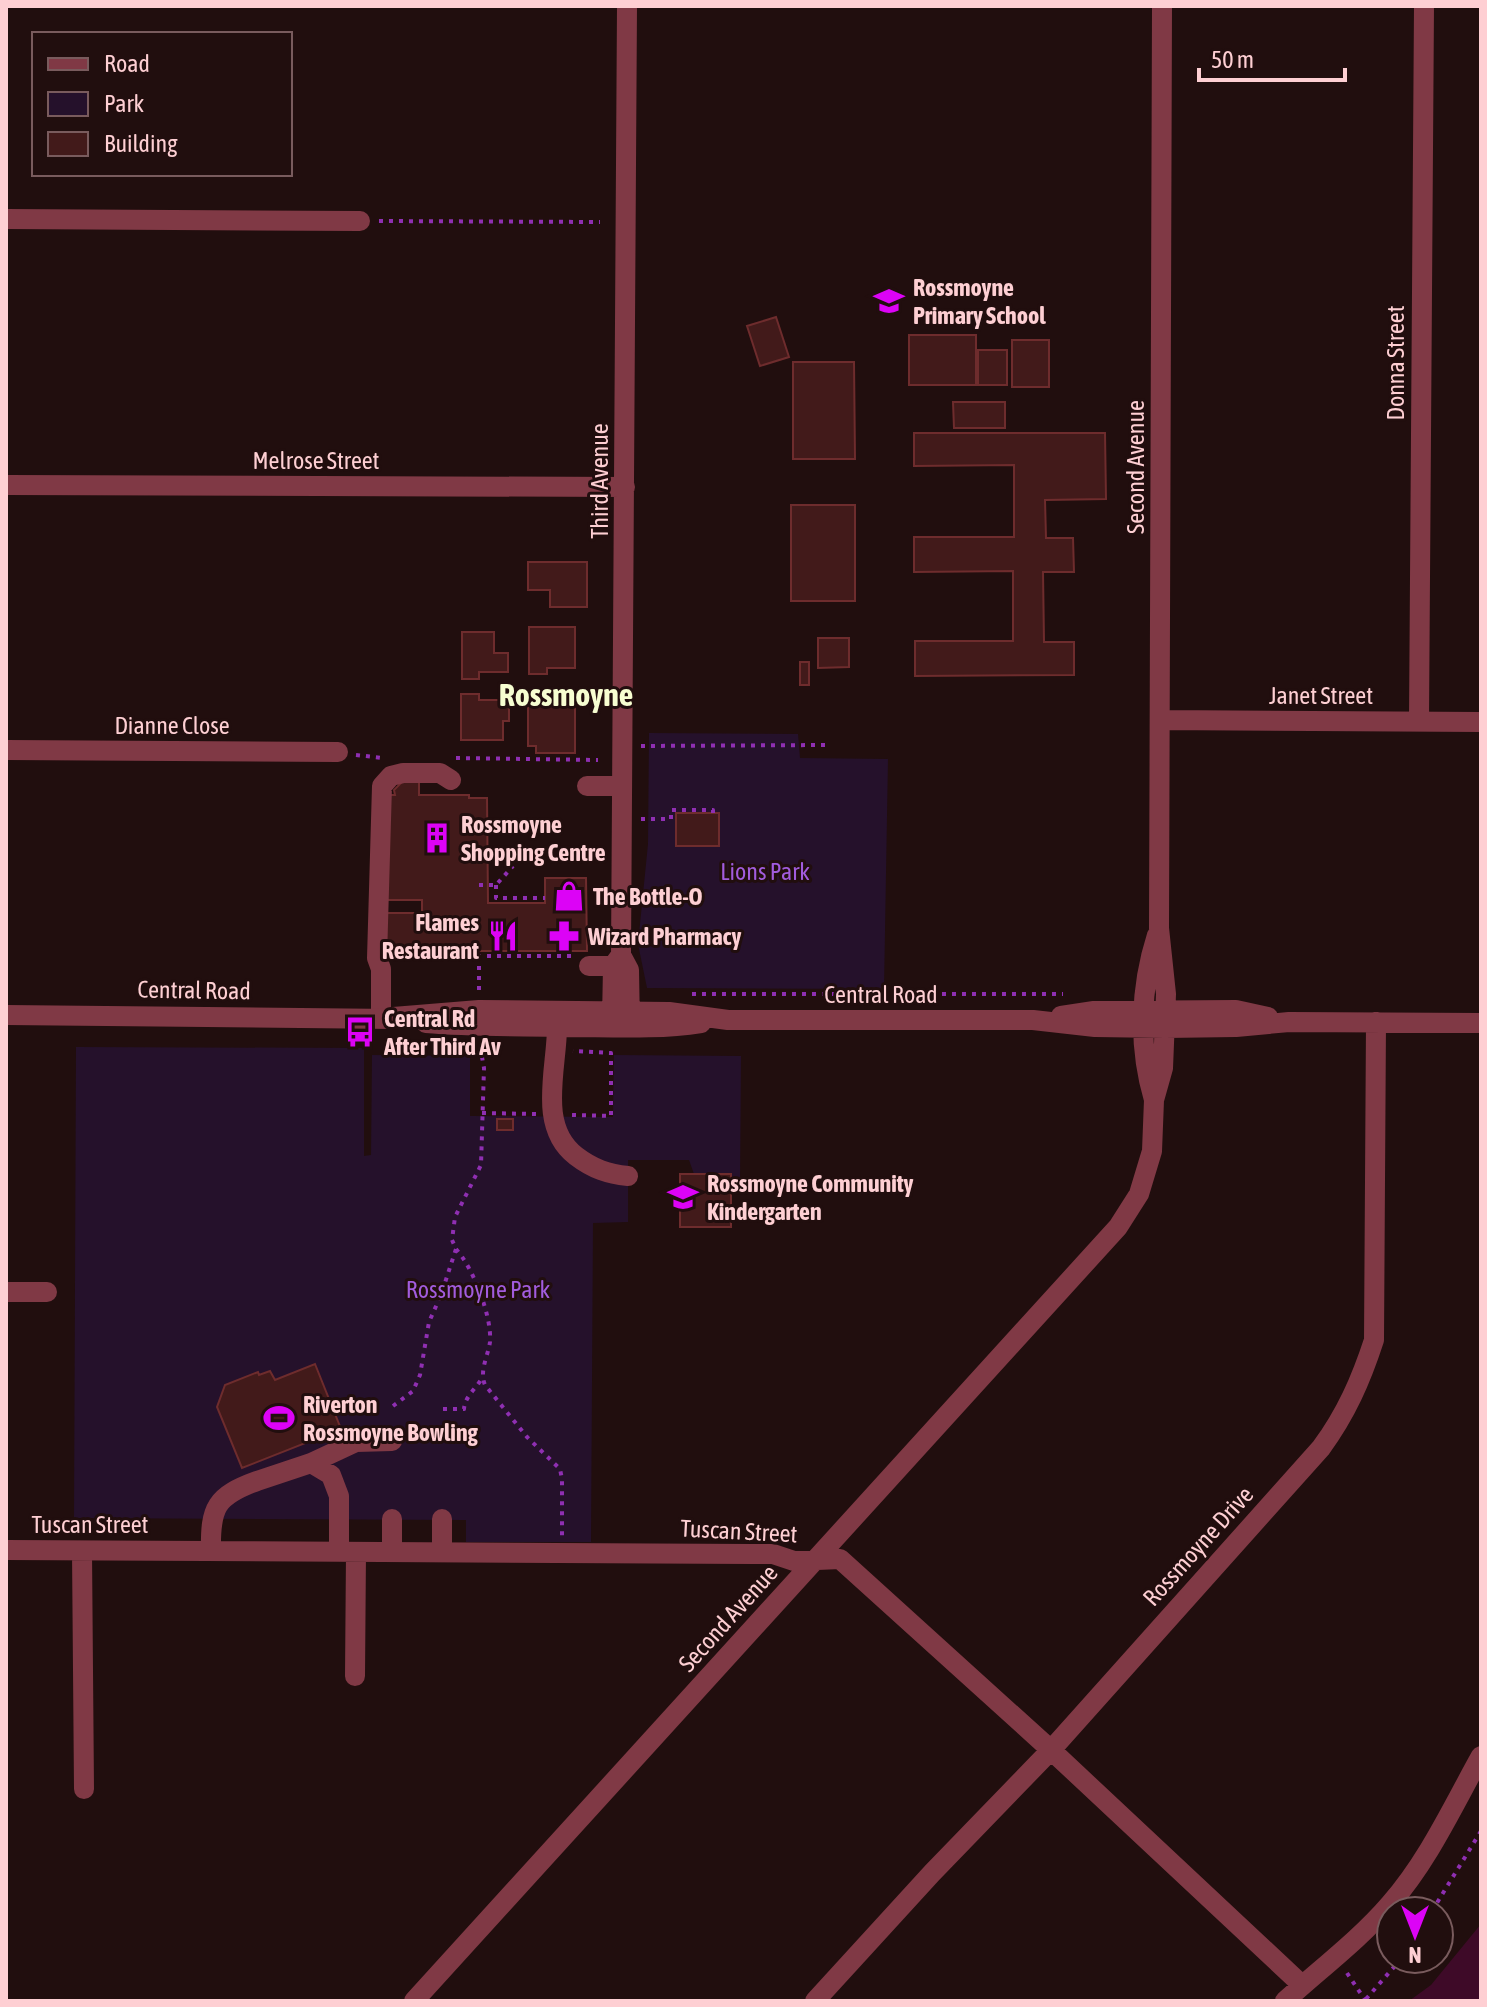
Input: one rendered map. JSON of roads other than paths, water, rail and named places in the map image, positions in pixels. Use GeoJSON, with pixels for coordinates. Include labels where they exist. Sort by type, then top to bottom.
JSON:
{"type":"FeatureCollection","features":[{"type":"Feature","properties":{"kind":"street","name":"Third Avenue"},"geometry":{"type":"LineString","coordinates":[[621,1019],[629,970],[617,961],[625,487],[627,6]]}},
{"type":"Feature","properties":{"kind":"street","name":"Second Avenue"},"geometry":{"type":"LineString","coordinates":[[414,2001],[1118,1227],[1139,1194],[1152,1151],[1154,1100],[1163,1068],[1165,1019],[1164,966],[1159,928],[1162,6]]}},
{"type":"Feature","properties":{"kind":"street","name":"Donna Street"},"geometry":{"type":"LineString","coordinates":[[1419,721],[1424,6]]}},
{"type":"Feature","properties":{"kind":"street"},"geometry":{"type":"LineString","coordinates":[[6,219],[360,221]]}},
{"type":"Feature","properties":{"kind":"street","name":"Melrose Street"},"geometry":{"type":"LineString","coordinates":[[6,485],[625,487]]}},
{"type":"Feature","properties":{"kind":"street","name":"Janet Street"},"geometry":{"type":"LineString","coordinates":[[1160,720],[1481,722]]}},
{"type":"Feature","properties":{"kind":"street","name":"Dianne Close"},"geometry":{"type":"LineString","coordinates":[[6,750],[338,752]]}},
{"type":"Feature","properties":{"kind":"street"},"geometry":{"type":"LineString","coordinates":[[381,1018],[381,969],[377,958],[382,786],[391,776],[403,773],[440,773],[451,780]]}},
{"type":"Feature","properties":{"kind":"street"},"geometry":{"type":"LineString","coordinates":[[587,786],[621,786]]}},
{"type":"Feature","properties":{"kind":"street","name":"Second Avenue"},"geometry":{"type":"LineString","coordinates":[[1154,1100],[1144,1068],[1144,1019],[1147,966],[1159,928]]}},
{"type":"Feature","properties":{"kind":"street"},"geometry":{"type":"LineString","coordinates":[[584,961],[617,961]]}},
{"type":"Feature","properties":{"kind":"street","name":"Central Road"},"geometry":{"type":"LineString","coordinates":[[381,1018],[465,1010],[621,1019],[672,1027],[728,1020],[1033,1020],[1094,1011],[1165,1019],[1236,1010],[1289,1022],[1481,1023]]}},
{"type":"Feature","properties":{"kind":"street","name":"Central Road"},"geometry":{"type":"LineString","coordinates":[[6,1015],[381,1018],[464,1027],[557,1027],[621,1019]]}},
{"type":"Feature","properties":{"kind":"street","name":"Rossmoyne Drive"},"geometry":{"type":"LineString","coordinates":[[815,2001],[932,1873],[1051,1750],[1321,1448],[1340,1422],[1362,1377],[1374,1340],[1376,1022]]}},
{"type":"Feature","properties":{"kind":"street"},"geometry":{"type":"LineString","coordinates":[[557,1027],[552,1111],[559,1138],[587,1164],[608,1174],[628,1176]]}},
{"type":"Feature","properties":{"kind":"street"},"geometry":{"type":"LineString","coordinates":[[6,1292],[47,1292]]}},
{"type":"Feature","properties":{"kind":"street"},"geometry":{"type":"LineString","coordinates":[[211,1551],[213,1515],[230,1491],[311,1463],[356,1442],[392,1441]]}},
{"type":"Feature","properties":{"kind":"street"},"geometry":{"type":"LineString","coordinates":[[311,1463],[331,1475],[339,1496],[347,1552],[355,1676]]}},
{"type":"Feature","properties":{"kind":"street"},"geometry":{"type":"LineString","coordinates":[[392,1519],[392,1552]]}},
{"type":"Feature","properties":{"kind":"street"},"geometry":{"type":"LineString","coordinates":[[442,1519],[442,1552]]}},
{"type":"Feature","properties":{"kind":"street","name":"Tuscan Street"},"geometry":{"type":"LineString","coordinates":[[6,1550],[773,1554],[794,1561],[840,1559],[1051,1750],[1302,1985]]}},
{"type":"Feature","properties":{"kind":"street"},"geometry":{"type":"LineString","coordinates":[[82,1551],[84,1789]]}},
{"type":"Feature","properties":{"kind":"street"},"geometry":{"type":"LineString","coordinates":[[1285,2001],[1359,1936],[1406,1885],[1481,1756]]}},
{"type":"Feature","properties":{"kind":"place","name":"Rossmoyne Primary School"},"geometry":{"type":"Point","coordinates":[889,301]}},
{"type":"Feature","properties":{"kind":"place","name":"Rossmoyne Shopping Centre"},"geometry":{"type":"Point","coordinates":[437,838]}},
{"type":"Feature","properties":{"kind":"place","name":"The Bottle-O"},"geometry":{"type":"Point","coordinates":[569,896]}},
{"type":"Feature","properties":{"kind":"place","name":"Flames Restaurant"},"geometry":{"type":"Point","coordinates":[503,936]}},
{"type":"Feature","properties":{"kind":"place","name":"Wizard Pharmacy"},"geometry":{"type":"Point","coordinates":[564,936]}},
{"type":"Feature","properties":{"kind":"place","name":"Central Rd After Third Av"},"geometry":{"type":"Point","coordinates":[360,1032]}},
{"type":"Feature","properties":{"kind":"place","name":"Rossmoyne Community Kindergarten"},"geometry":{"type":"Point","coordinates":[683,1197]}},
{"type":"Feature","properties":{"kind":"place","name":"Riverton Rossmoyne Bowling"},"geometry":{"type":"Point","coordinates":[279,1418]}},
{"type":"Feature","properties":{"kind":"district","name":"Rossmoyne"},"geometry":{"type":"Point","coordinates":[566,694]}},
{"type":"Feature","properties":{"kind":"park label","name":"Lions Park"},"geometry":{"type":"Point","coordinates":[765,871]}},
{"type":"Feature","properties":{"kind":"park label","name":"Rossmoyne Park"},"geometry":{"type":"Point","coordinates":[478,1289]}}]}
